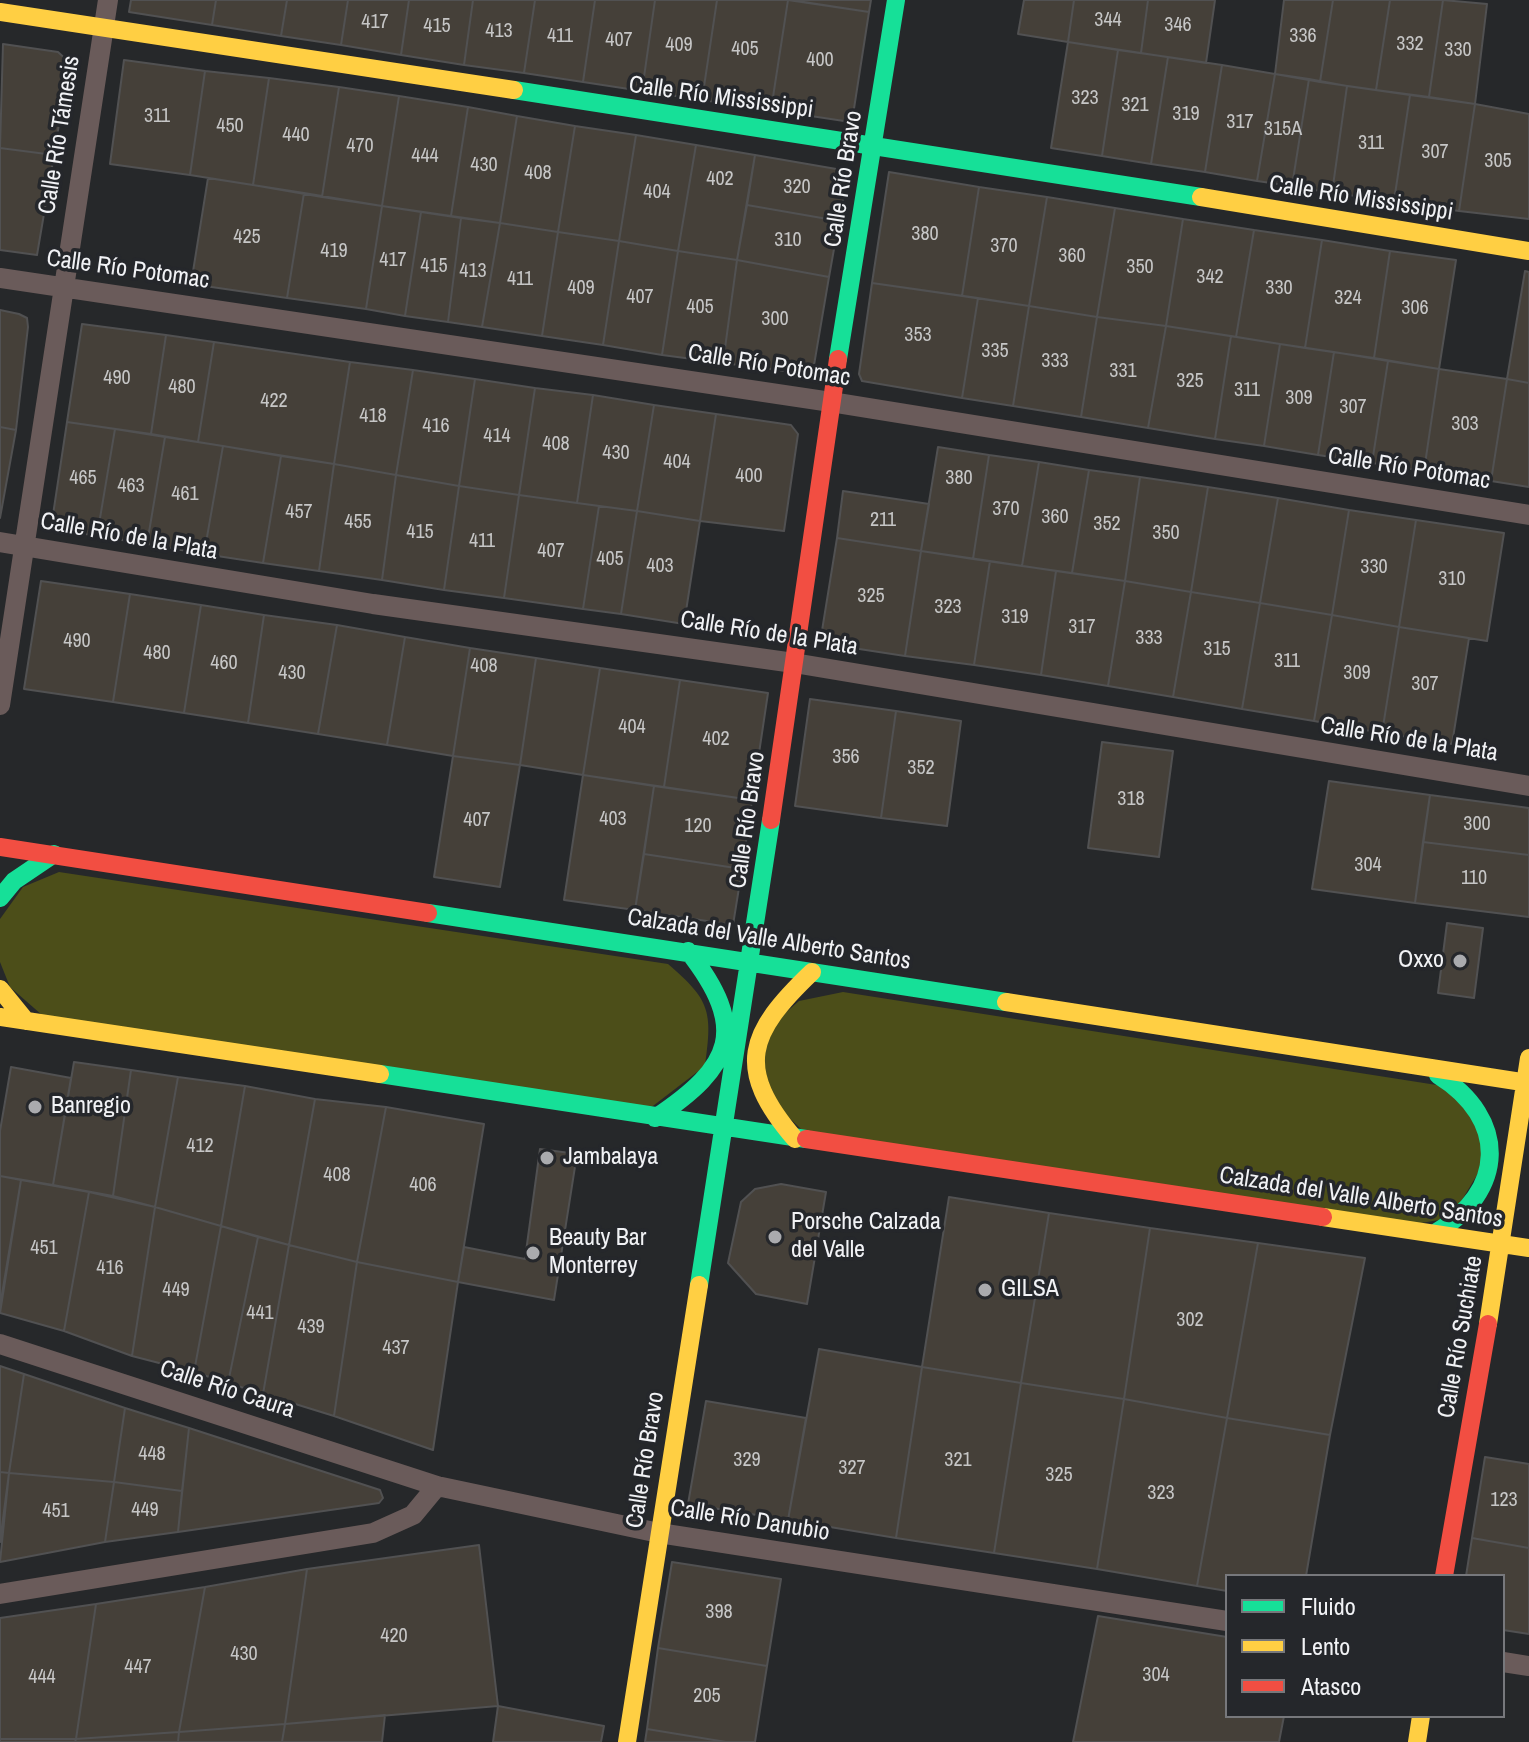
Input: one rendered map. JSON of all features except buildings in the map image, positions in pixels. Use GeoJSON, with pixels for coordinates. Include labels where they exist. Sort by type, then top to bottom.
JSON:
{"type":"FeatureCollection","features":[{"type":"Feature","properties":{"kind":"street","name":"Calle Río Támesis"},"geometry":{"type":"LineString","coordinates":[[0,705],[108,0]]}},
{"type":"Feature","properties":{"kind":"street","name":"Calle Río Bravo"},"geometry":{"type":"LineString","coordinates":[[627,1742],[751,961],[831,402],[896,0]]}},
{"type":"Feature","properties":{"kind":"street","name":"Calle Río Mississippi"},"geometry":{"type":"LineString","coordinates":[[0,12],[874,144],[1529,251]]}},
{"type":"Feature","properties":{"kind":"street","name":"Calle Río Potomac"},"geometry":{"type":"LineString","coordinates":[[0,278],[831,402],[1529,515]]}},
{"type":"Feature","properties":{"kind":"street","name":"Calle Río de la Plata"},"geometry":{"type":"LineString","coordinates":[[0,542],[373,604],[794,663],[1529,786]]}},
{"type":"Feature","properties":{"kind":"street","name":"Calzada del Valle Alberto Santos"},"geometry":{"type":"LineString","coordinates":[[0,847],[1527,1083]]}},
{"type":"Feature","properties":{"kind":"street"},"geometry":{"type":"LineString","coordinates":[[0,898],[14,881],[54,854]]}},
{"type":"Feature","properties":{"kind":"street"},"geometry":{"type":"LineString","coordinates":[[655,1118],[687,1099],[711,1072],[722,1053],[728,1028],[724,1006],[707,972],[688,951]]}},
{"type":"Feature","properties":{"kind":"street"},"geometry":{"type":"LineString","coordinates":[[795,1139],[769,1113],[759,1090],[757,1046],[761,1029],[769,1016],[812,972]]}},
{"type":"Feature","properties":{"kind":"street"},"geometry":{"type":"LineString","coordinates":[[0,989],[26,1021]]}},
{"type":"Feature","properties":{"kind":"street","name":"Calzada del Valle Alberto Santos"},"geometry":{"type":"LineString","coordinates":[[0,1017],[1529,1248]]}},
{"type":"Feature","properties":{"kind":"street","name":"Calle Río Suchiate"},"geometry":{"type":"LineString","coordinates":[[1444,1574],[1502,1244],[1529,1058]]}},
{"type":"Feature","properties":{"kind":"street"},"geometry":{"type":"LineString","coordinates":[[1422,1068],[1449,1080],[1473,1100],[1487,1128],[1491,1158],[1485,1184],[1471,1207],[1435,1233]]}},
{"type":"Feature","properties":{"kind":"street","name":"Calle Río Caura"},"geometry":{"type":"LineString","coordinates":[[0,1344],[437,1486]]}},
{"type":"Feature","properties":{"kind":"street"},"geometry":{"type":"LineString","coordinates":[[0,1594],[373,1533],[413,1515],[437,1486]]}},
{"type":"Feature","properties":{"kind":"street","name":"Calle Río Danubio"},"geometry":{"type":"LineString","coordinates":[[437,1486],[659,1533],[1225,1621]]}},
{"type":"Feature","properties":{"kind":"street"},"geometry":{"type":"LineString","coordinates":[[1505,1662],[1529,1666]]}},
{"type":"Feature","properties":{"kind":"street"},"geometry":{"type":"LineString","coordinates":[[1417,1742],[1421,1718]]}},
{"type":"Feature","properties":{"kind":"shaded area"},"geometry":{"type":"Polygon","coordinates":[[[59,872],[668,964],[693,987],[705,1008],[708,1032],[705,1066],[649,1109],[42,1015],[10,987],[0,962],[0,919],[23,887],[59,872]]]}},
{"type":"Feature","properties":{"kind":"shaded area"},"geometry":{"type":"Polygon","coordinates":[[[843,992],[1443,1086],[1479,1117],[1489,1155],[1451,1218],[1409,1225],[802,1130],[775,1104],[761,1062],[768,1028],[799,1001],[843,992]]]}},
{"type":"Feature","properties":{"kind":"traffic: fast"},"geometry":{"type":"LineString","coordinates":[[838,359],[896,0]]}},
{"type":"Feature","properties":{"kind":"traffic: fast"},"geometry":{"type":"LineString","coordinates":[[514,90],[1201,197]]}},
{"type":"Feature","properties":{"kind":"traffic: fast"},"geometry":{"type":"LineString","coordinates":[[699,1285],[771,820]]}},
{"type":"Feature","properties":{"kind":"traffic: fast"},"geometry":{"type":"LineString","coordinates":[[0,898],[14,881],[54,854]]}},
{"type":"Feature","properties":{"kind":"traffic: fast"},"geometry":{"type":"LineString","coordinates":[[428,913],[1006,1002]]}},
{"type":"Feature","properties":{"kind":"traffic: fast"},"geometry":{"type":"LineString","coordinates":[[655,1118],[702,1081],[716,1063],[724,1044],[725,1024],[720,1003],[688,951]]}},
{"type":"Feature","properties":{"kind":"traffic: fast"},"geometry":{"type":"LineString","coordinates":[[380,1074],[806,1139]]}},
{"type":"Feature","properties":{"kind":"traffic: fast"},"geometry":{"type":"LineString","coordinates":[[1435,1233],[1458,1216],[1475,1197],[1486,1177],[1490,1155],[1487,1134],[1477,1112],[1461,1093],[1438,1075]]}},
{"type":"Feature","properties":{"kind":"traffic: slow"},"geometry":{"type":"LineString","coordinates":[[0,12],[514,90]]}},
{"type":"Feature","properties":{"kind":"traffic: slow"},"geometry":{"type":"LineString","coordinates":[[1201,197],[1529,251]]}},
{"type":"Feature","properties":{"kind":"traffic: slow"},"geometry":{"type":"LineString","coordinates":[[795,1139],[763,1092],[757,1071],[757,1052],[762,1033],[774,1014],[812,972]]}},
{"type":"Feature","properties":{"kind":"traffic: slow"},"geometry":{"type":"LineString","coordinates":[[0,989],[26,1021]]}},
{"type":"Feature","properties":{"kind":"traffic: slow"},"geometry":{"type":"LineString","coordinates":[[1006,1002],[1529,1083]]}},
{"type":"Feature","properties":{"kind":"traffic: slow"},"geometry":{"type":"LineString","coordinates":[[0,1017],[380,1074]]}},
{"type":"Feature","properties":{"kind":"traffic: slow"},"geometry":{"type":"LineString","coordinates":[[1488,1324],[1529,1058]]}},
{"type":"Feature","properties":{"kind":"traffic: slow"},"geometry":{"type":"LineString","coordinates":[[1323,1217],[1529,1248]]}},
{"type":"Feature","properties":{"kind":"traffic: slow"},"geometry":{"type":"LineString","coordinates":[[627,1742],[699,1285]]}},
{"type":"Feature","properties":{"kind":"traffic: slow"},"geometry":{"type":"LineString","coordinates":[[1417,1742],[1421,1718]]}},
{"type":"Feature","properties":{"kind":"traffic: jam"},"geometry":{"type":"LineString","coordinates":[[771,820],[838,359]]}},
{"type":"Feature","properties":{"kind":"traffic: jam"},"geometry":{"type":"LineString","coordinates":[[0,847],[428,913]]}},
{"type":"Feature","properties":{"kind":"traffic: jam"},"geometry":{"type":"LineString","coordinates":[[806,1139],[1323,1217]]}},
{"type":"Feature","properties":{"kind":"traffic: jam"},"geometry":{"type":"LineString","coordinates":[[1444,1574],[1488,1324]]}},
{"type":"Feature","properties":{"kind":"place","name":"Oxxo"},"geometry":{"type":"Point","coordinates":[1460,961]}},
{"type":"Feature","properties":{"kind":"place","name":"Banregio"},"geometry":{"type":"Point","coordinates":[35,1107]}},
{"type":"Feature","properties":{"kind":"place","name":"Jambalaya"},"geometry":{"type":"Point","coordinates":[547,1158]}},
{"type":"Feature","properties":{"kind":"place","name":"Porsche Calzada del Valle"},"geometry":{"type":"Point","coordinates":[775,1237]}},
{"type":"Feature","properties":{"kind":"place","name":"Beauty Bar Monterrey"},"geometry":{"type":"Point","coordinates":[533,1253]}},
{"type":"Feature","properties":{"kind":"place","name":"GILSA"},"geometry":{"type":"Point","coordinates":[985,1290]}}]}
